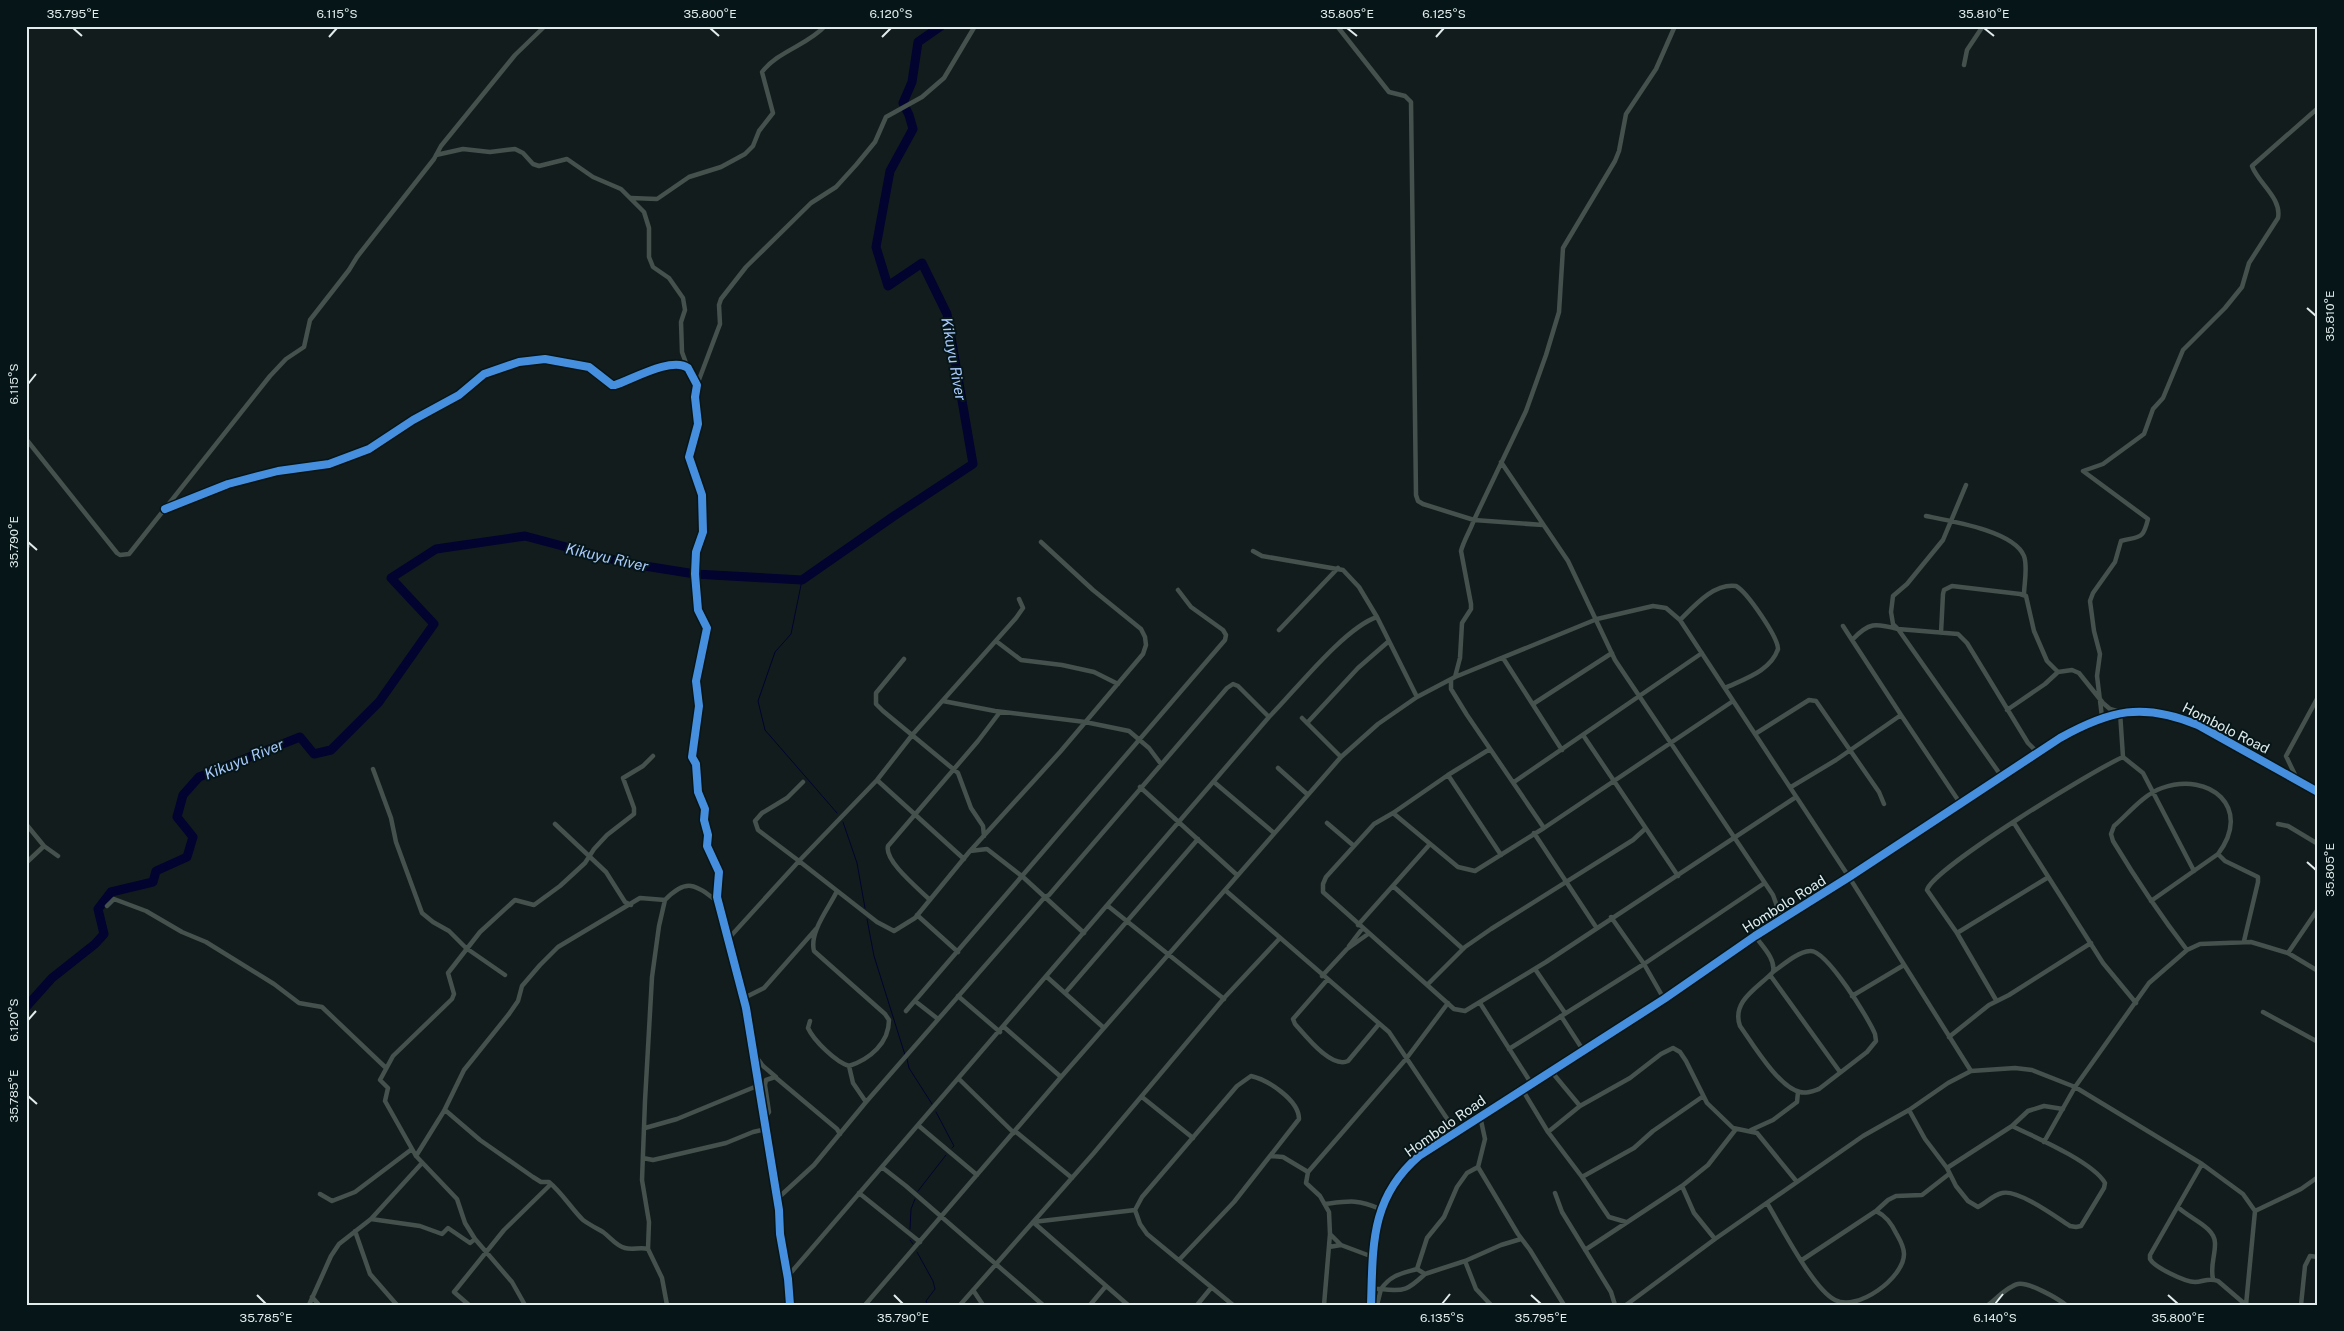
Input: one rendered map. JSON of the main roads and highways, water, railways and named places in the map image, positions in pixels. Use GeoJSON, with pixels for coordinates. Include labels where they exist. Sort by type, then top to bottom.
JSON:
{"type":"FeatureCollection","features":[{"type":"Feature","properties":{"kind":"waterway","name":"Kikuyu River"},"geometry":{"type":"LineString","coordinates":[[26,1007],[52,978],[95,944],[104,934],[98,909],[111,892],[153,882],[156,871],[187,857],[193,837],[177,817],[183,795],[199,777],[300,737],[314,754],[331,750],[379,702],[434,624],[391,578],[436,549],[525,536],[626,563],[695,574],[802,580],[973,464],[947,314],[922,263],[888,286],[876,247],[890,171],[913,129],[903,103],[912,82],[918,42],[941,26]]}},
{"type":"Feature","properties":{"kind":"waterway"},"geometry":{"type":"LineString","coordinates":[[802,580],[791,634],[775,652],[758,701],[765,730],[837,813]]}},
{"type":"Feature","properties":{"kind":"waterway"},"geometry":{"type":"LineString","coordinates":[[843,822],[857,863],[865,908]]}},
{"type":"Feature","properties":{"kind":"waterway"},"geometry":{"type":"LineString","coordinates":[[867,919],[874,956],[905,1055]]}},
{"type":"Feature","properties":{"kind":"waterway"},"geometry":{"type":"LineString","coordinates":[[907,1059],[909,1068],[932,1104]]}},
{"type":"Feature","properties":{"kind":"waterway"},"geometry":{"type":"LineString","coordinates":[[936,1112],[954,1146],[952,1148]]}},
{"type":"Feature","properties":{"kind":"waterway"},"geometry":{"type":"LineString","coordinates":[[918,1191],[946,1155]]}},
{"type":"Feature","properties":{"kind":"waterway"},"geometry":{"type":"LineString","coordinates":[[910,1229],[911,1209],[915,1199]]}},
{"type":"Feature","properties":{"kind":"waterway"},"geometry":{"type":"LineString","coordinates":[[910,1240],[913,1244]]}},
{"type":"Feature","properties":{"kind":"waterway"},"geometry":{"type":"LineString","coordinates":[[917,1252],[933,1281],[935,1289],[926,1301],[928,1305]]}}]}
